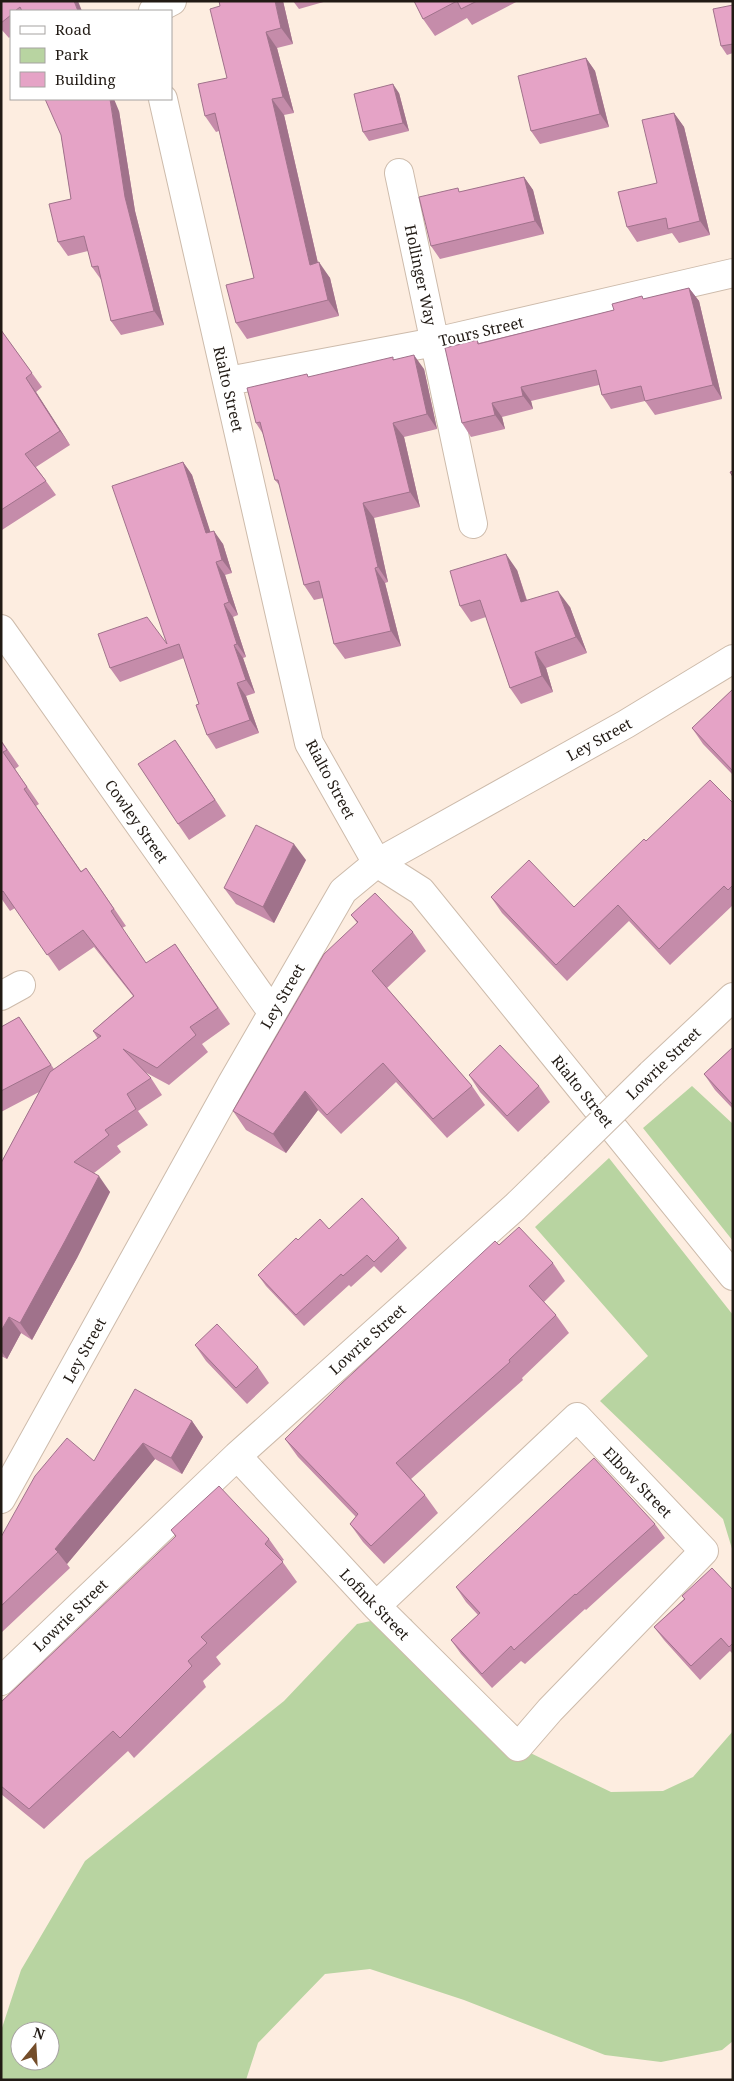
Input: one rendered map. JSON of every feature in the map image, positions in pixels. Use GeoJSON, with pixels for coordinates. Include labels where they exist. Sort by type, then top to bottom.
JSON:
{"type":"FeatureCollection","features":[{"type":"Feature","properties":{"kind":"street"},"geometry":{"type":"LineString","coordinates":[[155,10],[172,1]]}},
{"type":"Feature","properties":{"kind":"street","name":"Rialto Street"},"geometry":{"type":"LineString","coordinates":[[163,100],[309,743],[377,863],[421,891],[733,1276]]}},
{"type":"Feature","properties":{"kind":"street","name":"Hollinger Way"},"geometry":{"type":"LineString","coordinates":[[399,172],[474,524]]}},
{"type":"Feature","properties":{"kind":"street","name":"Tours Street"},"geometry":{"type":"LineString","coordinates":[[228,381],[435,342],[733,273]]}},
{"type":"Feature","properties":{"kind":"street","name":"Cowley Street"},"geometry":{"type":"LineString","coordinates":[[1,629],[272,1012]]}},
{"type":"Feature","properties":{"kind":"street","name":"Ley Street"},"geometry":{"type":"LineString","coordinates":[[1,1499],[272,1012],[343,890],[377,863],[626,724],[733,659]]}},
{"type":"Feature","properties":{"kind":"street","name":"Lowrie Street"},"geometry":{"type":"LineString","coordinates":[[1,1681],[237,1456],[515,1207],[733,997]]}},
{"type":"Feature","properties":{"kind":"street","name":"Elbow Street"},"geometry":{"type":"LineString","coordinates":[[376,1606],[577,1417],[704,1550],[550,1710],[518,1747]]}},
{"type":"Feature","properties":{"kind":"street","name":"Lofink Street"},"geometry":{"type":"LineString","coordinates":[[237,1456],[376,1606],[518,1747]]}},
{"type":"Feature","properties":{"kind":"green space"},"geometry":{"type":"Polygon","coordinates":[[[692,1086],[733,1124],[733,1241],[643,1128],[692,1086]]]}},
{"type":"Feature","properties":{"kind":"green space"},"geometry":{"type":"Polygon","coordinates":[[[609,1158],[733,1315],[733,1552],[723,1519],[600,1401],[648,1356],[535,1227],[609,1158]]]}},
{"type":"Feature","properties":{"kind":"green space"},"geometry":{"type":"Polygon","coordinates":[[[389,1617],[411,1619],[452,1683],[518,1747],[611,1792],[663,1791],[693,1777],[733,1731],[733,2041],[722,2050],[661,2062],[605,2055],[464,2000],[370,1969],[325,1974],[258,2043],[246,2080],[1,2080],[1,2031],[21,1970],[85,1861],[284,1701],[357,1624],[389,1617]]]}},
{"type":"Feature","properties":{"kind":"building"},"geometry":{"type":"Polygon","coordinates":[[[1,1],[74,1],[78,10],[22,10],[20,7],[16,10],[10,10],[10,16],[1,23],[1,1]]]}},
{"type":"Feature","properties":{"kind":"building"},"geometry":{"type":"Polygon","coordinates":[[[219,1],[275,1],[281,28],[266,32],[283,97],[272,99],[310,265],[319,262],[328,300],[236,323],[226,285],[254,278],[215,113],[205,116],[198,84],[227,78],[210,9],[220,6],[219,1]]]}},
{"type":"Feature","properties":{"kind":"building"},"geometry":{"type":"Polygon","coordinates":[[[414,1],[457,1],[423,19],[414,1]]]}},
{"type":"Feature","properties":{"kind":"building"},"geometry":{"type":"Polygon","coordinates":[[[457,1],[477,1],[461,9],[457,1]]]}},
{"type":"Feature","properties":{"kind":"building"},"geometry":{"type":"Polygon","coordinates":[[[733,5],[733,44],[721,46],[713,9],[733,5]]]}},
{"type":"Feature","properties":{"kind":"building"},"geometry":{"type":"Polygon","coordinates":[[[586,58],[600,114],[531,131],[518,76],[586,58]]]}},
{"type":"Feature","properties":{"kind":"building"},"geometry":{"type":"Polygon","coordinates":[[[393,84],[403,123],[363,132],[354,94],[393,84]]]}},
{"type":"Feature","properties":{"kind":"building"},"geometry":{"type":"Polygon","coordinates":[[[45,100],[110,100],[125,197],[154,311],[111,321],[98,266],[92,267],[84,236],[58,242],[49,204],[71,199],[61,135],[45,100]]]}},
{"type":"Feature","properties":{"kind":"building"},"geometry":{"type":"Polygon","coordinates":[[[674,113],[700,221],[668,229],[666,218],[627,227],[618,192],[657,183],[642,120],[674,113]]]}},
{"type":"Feature","properties":{"kind":"building"},"geometry":{"type":"Polygon","coordinates":[[[524,177],[535,221],[431,246],[419,197],[458,188],[459,192],[524,177]]]}},
{"type":"Feature","properties":{"kind":"building"},"geometry":{"type":"Polygon","coordinates":[[[689,288],[713,385],[645,401],[641,386],[602,395],[596,370],[521,387],[523,396],[492,403],[495,415],[462,423],[445,348],[477,340],[478,344],[614,310],[612,304],[642,296],[643,299],[689,288]]]}},
{"type":"Feature","properties":{"kind":"building"},"geometry":{"type":"Polygon","coordinates":[[[1,330],[32,373],[26,378],[60,431],[25,454],[46,481],[1,510],[1,330]]]}},
{"type":"Feature","properties":{"kind":"building"},"geometry":{"type":"Polygon","coordinates":[[[414,355],[427,414],[393,423],[410,492],[363,503],[378,567],[375,568],[391,631],[334,644],[319,581],[304,585],[278,480],[275,480],[260,422],[256,423],[247,388],[307,374],[308,377],[393,357],[393,360],[414,355]]]}},
{"type":"Feature","properties":{"kind":"building"},"geometry":{"type":"Polygon","coordinates":[[[183,462],[206,533],[214,531],[222,560],[216,562],[229,602],[224,604],[237,644],[234,645],[246,680],[237,683],[250,720],[207,735],[196,705],[199,704],[179,644],[110,668],[98,634],[147,617],[167,644],[112,486],[183,462]]]}},
{"type":"Feature","properties":{"kind":"building"},"geometry":{"type":"Polygon","coordinates":[[[506,554],[521,602],[558,591],[576,637],[535,652],[542,676],[510,688],[480,600],[460,606],[450,571],[506,554]]]}},
{"type":"Feature","properties":{"kind":"building"},"geometry":{"type":"Polygon","coordinates":[[[733,689],[733,771],[692,728],[733,689]]]}},
{"type":"Feature","properties":{"kind":"building"},"geometry":{"type":"Polygon","coordinates":[[[175,740],[215,800],[178,824],[138,764],[175,740]]]}},
{"type":"Feature","properties":{"kind":"building"},"geometry":{"type":"Polygon","coordinates":[[[1,741],[7,750],[3,752],[27,787],[24,789],[81,872],[86,868],[114,909],[111,911],[146,963],[175,944],[218,1008],[190,1027],[196,1035],[157,1068],[123,1049],[151,1078],[127,1094],[136,1109],[105,1130],[109,1135],[74,1162],[99,1176],[20,1323],[9,1317],[1,1331],[1,1163],[50,1072],[101,1036],[93,1031],[134,996],[83,930],[47,955],[3,891],[1,892],[1,741]]]}},
{"type":"Feature","properties":{"kind":"building"},"geometry":{"type":"Polygon","coordinates":[[[710,780],[733,803],[733,885],[728,890],[724,886],[659,949],[618,905],[556,965],[491,897],[529,860],[574,907],[644,839],[646,841],[710,780]]]}},
{"type":"Feature","properties":{"kind":"building"},"geometry":{"type":"Polygon","coordinates":[[[256,825],[294,844],[263,907],[224,888],[256,825]]]}},
{"type":"Feature","properties":{"kind":"building"},"geometry":{"type":"Polygon","coordinates":[[[375,893],[413,932],[372,971],[472,1086],[433,1119],[383,1063],[327,1115],[305,1091],[273,1134],[233,1111],[324,954],[358,922],[351,915],[375,893]]]}},
{"type":"Feature","properties":{"kind":"building"},"geometry":{"type":"Polygon","coordinates":[[[19,1017],[51,1065],[1,1091],[1,1027],[19,1017]]]}},
{"type":"Feature","properties":{"kind":"building"},"geometry":{"type":"Polygon","coordinates":[[[500,1045],[539,1086],[507,1116],[469,1075],[500,1045]]]}},
{"type":"Feature","properties":{"kind":"building"},"geometry":{"type":"Polygon","coordinates":[[[733,1047],[733,1105],[704,1074],[733,1047]]]}},
{"type":"Feature","properties":{"kind":"building"},"geometry":{"type":"Polygon","coordinates":[[[362,1198],[399,1238],[374,1262],[367,1255],[343,1276],[341,1274],[296,1315],[258,1275],[296,1238],[298,1240],[320,1219],[329,1229],[362,1198]]]}},
{"type":"Feature","properties":{"kind":"building"},"geometry":{"type":"Polygon","coordinates":[[[519,1227],[553,1263],[529,1286],[556,1315],[509,1360],[510,1362],[396,1463],[425,1495],[371,1546],[350,1524],[358,1514],[285,1439],[341,1384],[495,1241],[499,1245],[519,1227]]]}},
{"type":"Feature","properties":{"kind":"building"},"geometry":{"type":"Polygon","coordinates":[[[217,1324],[258,1367],[236,1388],[195,1345],[217,1324]]]}},
{"type":"Feature","properties":{"kind":"building"},"geometry":{"type":"Polygon","coordinates":[[[135,1389],[192,1421],[171,1458],[143,1443],[55,1549],[58,1552],[1,1606],[1,1537],[35,1476],[67,1438],[94,1461],[135,1389]]]}},
{"type":"Feature","properties":{"kind":"building"},"geometry":{"type":"Polygon","coordinates":[[[594,1458],[655,1524],[514,1650],[511,1646],[482,1674],[451,1640],[480,1613],[456,1587],[594,1458]]]}},
{"type":"Feature","properties":{"kind":"building"},"geometry":{"type":"Polygon","coordinates":[[[219,1486],[269,1539],[265,1544],[283,1562],[201,1637],[207,1643],[188,1661],[192,1666],[120,1738],[113,1731],[29,1809],[1,1786],[1,1702],[176,1536],[171,1530],[219,1486]]]}},
{"type":"Feature","properties":{"kind":"building"},"geometry":{"type":"Polygon","coordinates":[[[712,1568],[733,1590],[733,1643],[729,1647],[721,1638],[691,1666],[654,1627],[685,1599],[682,1596],[712,1568]]]}}]}
